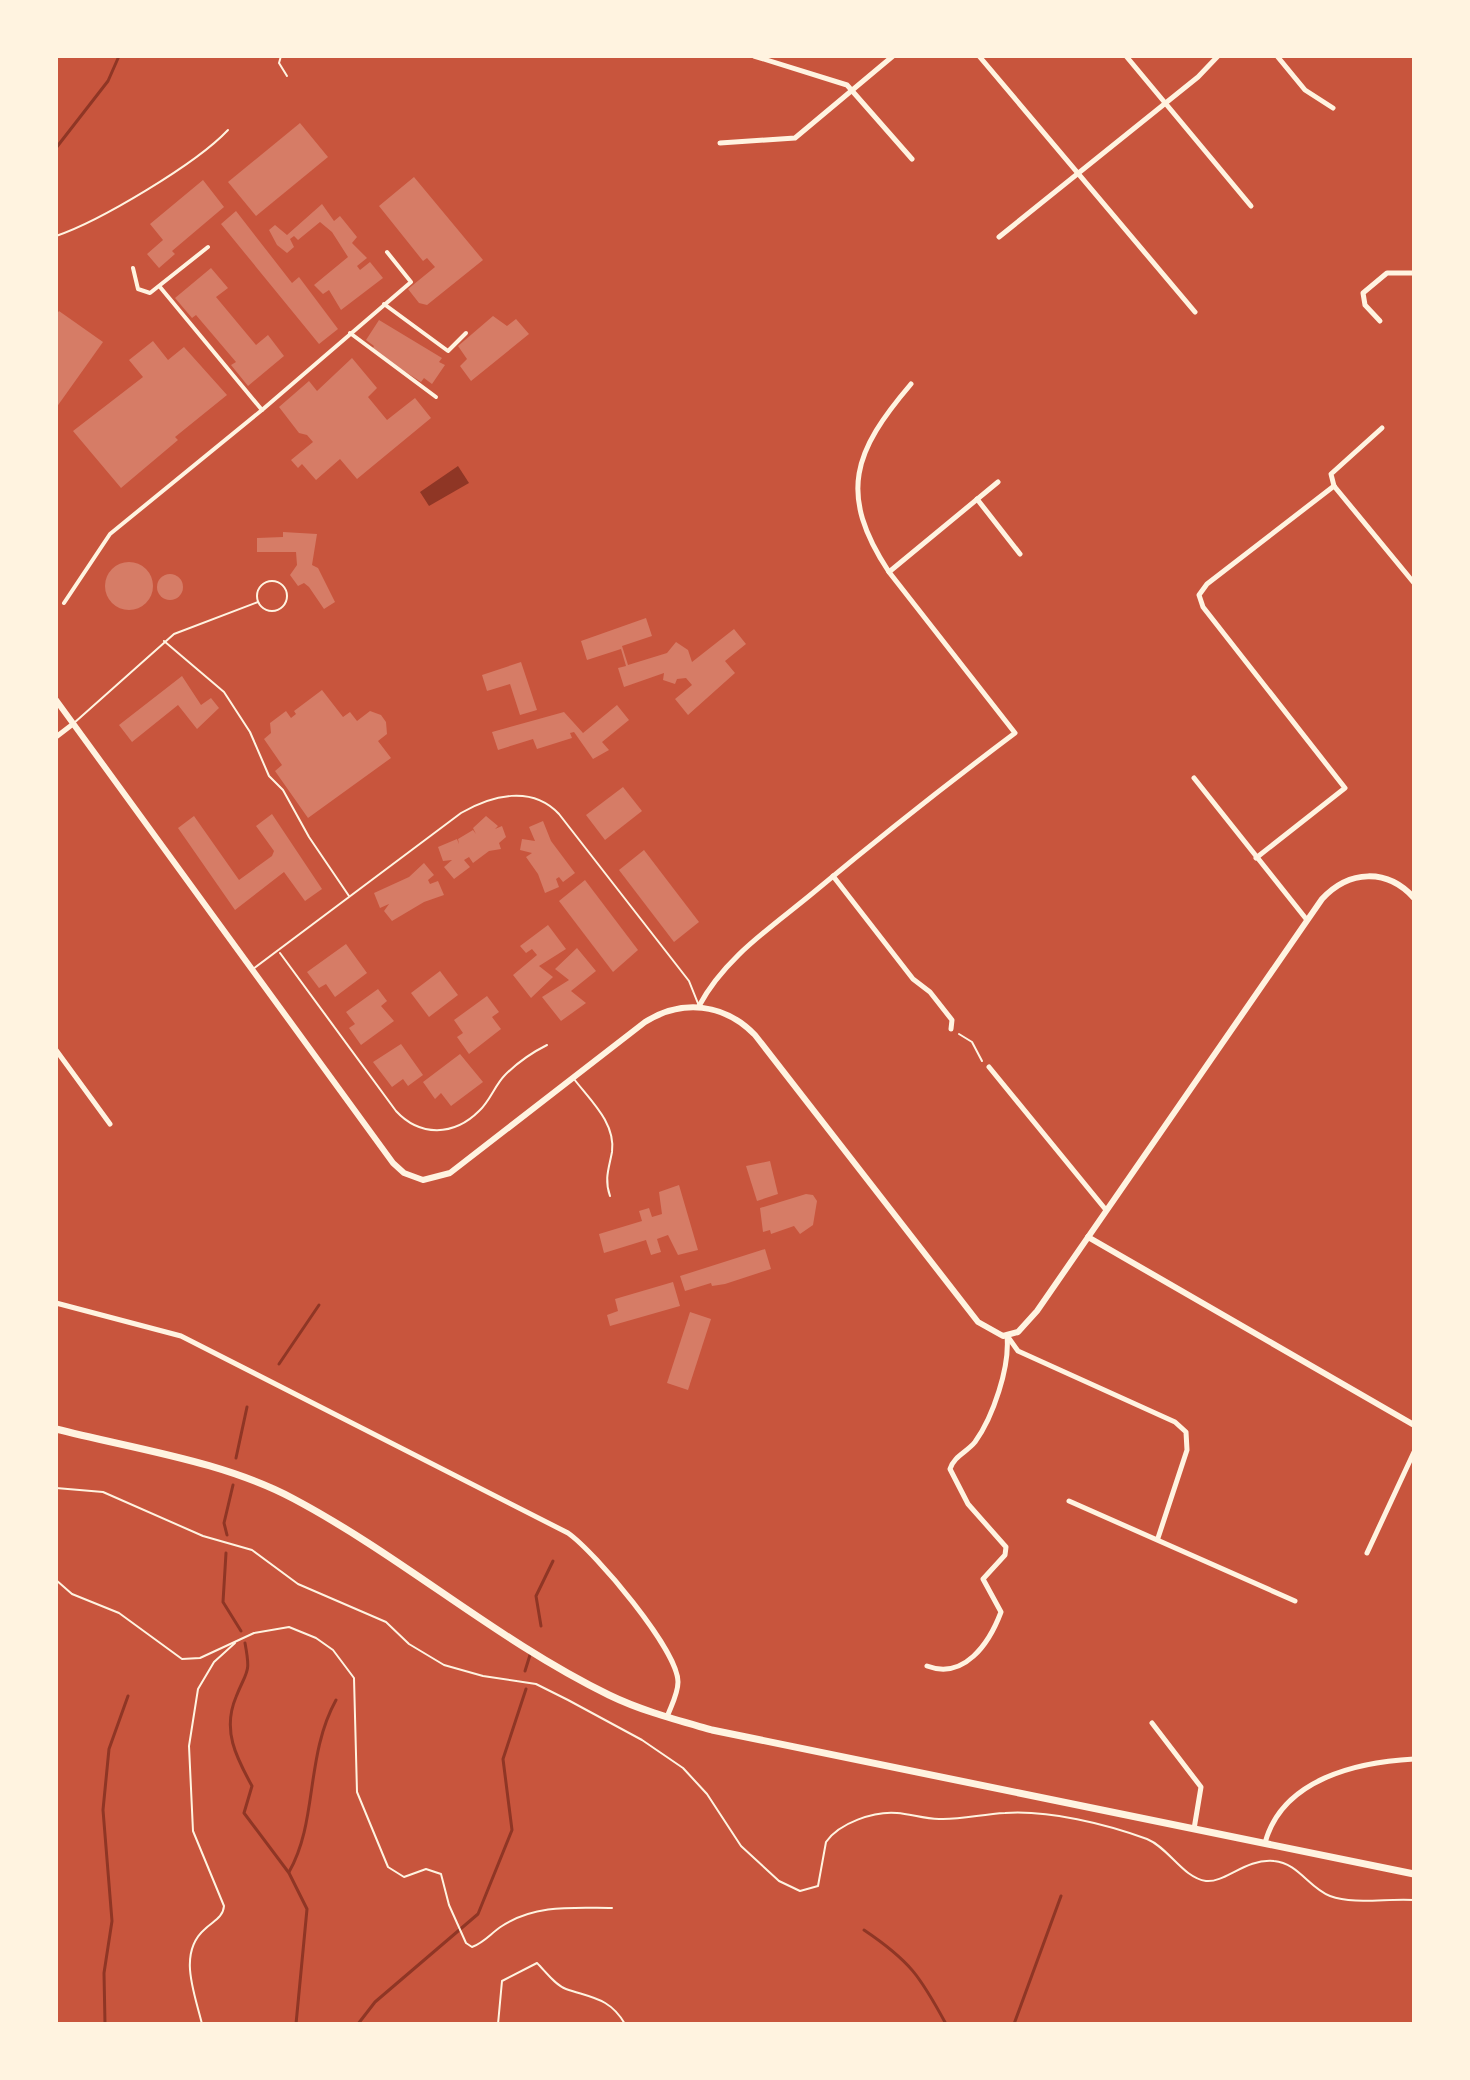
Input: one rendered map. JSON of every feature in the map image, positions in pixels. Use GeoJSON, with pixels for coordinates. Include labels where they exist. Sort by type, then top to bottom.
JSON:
{"type":"FeatureCollection","features":[{"type":"Feature","properties":{"kind":"main road"},"geometry":{"type":"LineString","coordinates":[[56,1429],[240,1476],[281,1493],[389,1555],[578,1678],[629,1704],[667,1717],[1414,1874]]}},
{"type":"Feature","properties":{"kind":"street"},"geometry":{"type":"LineString","coordinates":[[754,56],[842,82],[853,90],[912,159]]}},
{"type":"Feature","properties":{"kind":"street"},"geometry":{"type":"LineString","coordinates":[[720,143],[795,138],[893,56]]}},
{"type":"Feature","properties":{"kind":"street"},"geometry":{"type":"LineString","coordinates":[[979,56],[1195,312]]}},
{"type":"Feature","properties":{"kind":"street"},"geometry":{"type":"LineString","coordinates":[[1126,56],[1251,206]]}},
{"type":"Feature","properties":{"kind":"street"},"geometry":{"type":"LineString","coordinates":[[999,237],[1218,56]]}},
{"type":"Feature","properties":{"kind":"street"},"geometry":{"type":"LineString","coordinates":[[1277,56],[1309,94],[1333,108]]}},
{"type":"Feature","properties":{"kind":"street"},"geometry":{"type":"LineString","coordinates":[[133,268],[140,291],[150,293],[208,247]]}},
{"type":"Feature","properties":{"kind":"street"},"geometry":{"type":"LineString","coordinates":[[62,604],[110,534],[262,410],[411,282],[387,252]]}},
{"type":"Feature","properties":{"kind":"street"},"geometry":{"type":"LineString","coordinates":[[1380,321],[1365,305],[1363,293],[1387,273],[1414,273]]}},
{"type":"Feature","properties":{"kind":"street"},"geometry":{"type":"LineString","coordinates":[[160,287],[262,410]]}},
{"type":"Feature","properties":{"kind":"street"},"geometry":{"type":"LineString","coordinates":[[384,304],[448,351],[466,333]]}},
{"type":"Feature","properties":{"kind":"street"},"geometry":{"type":"LineString","coordinates":[[350,333],[436,397]]}},
{"type":"Feature","properties":{"kind":"street"},"geometry":{"type":"LineString","coordinates":[[699,1006],[720,971],[917,807],[1015,733],[889,572],[874,549],[862,517],[857,473],[881,420],[911,384]]}},
{"type":"Feature","properties":{"kind":"street"},"geometry":{"type":"LineString","coordinates":[[1382,428],[1331,474],[1334,486],[1414,583]]}},
{"type":"Feature","properties":{"kind":"street"},"geometry":{"type":"LineString","coordinates":[[889,572],[998,482]]}},
{"type":"Feature","properties":{"kind":"street"},"geometry":{"type":"LineString","coordinates":[[1256,858],[1345,788],[1203,607],[1199,595],[1207,584],[1334,486]]}},
{"type":"Feature","properties":{"kind":"street"},"geometry":{"type":"LineString","coordinates":[[977,499],[1020,554]]}},
{"type":"Feature","properties":{"kind":"street"},"geometry":{"type":"LineString","coordinates":[[56,700],[393,1163],[413,1177],[430,1180],[450,1173],[652,1017],[677,1008],[699,1006],[730,1016],[755,1035],[978,1322],[994,1334],[1007,1336],[1029,1321],[1331,889],[1351,878],[1387,878],[1414,898]]}},
{"type":"Feature","properties":{"kind":"street"},"geometry":{"type":"LineString","coordinates":[[56,737],[73,724]]}},
{"type":"Feature","properties":{"kind":"street"},"geometry":{"type":"LineString","coordinates":[[1194,778],[1307,920]]}},
{"type":"Feature","properties":{"kind":"street"},"geometry":{"type":"LineString","coordinates":[[833,876],[913,979],[931,994],[952,1020],[951,1029]]}},
{"type":"Feature","properties":{"kind":"street"},"geometry":{"type":"LineString","coordinates":[[56,1050],[110,1124]]}},
{"type":"Feature","properties":{"kind":"street"},"geometry":{"type":"LineString","coordinates":[[989,1067],[1106,1210]]}},
{"type":"Feature","properties":{"kind":"street"},"geometry":{"type":"LineString","coordinates":[[1088,1237],[1414,1425]]}},
{"type":"Feature","properties":{"kind":"street"},"geometry":{"type":"LineString","coordinates":[[56,1303],[181,1336],[568,1533],[596,1556],[670,1654],[678,1682],[667,1717]]}},
{"type":"Feature","properties":{"kind":"street"},"geometry":{"type":"LineString","coordinates":[[1007,1336],[1018,1351],[1175,1422],[1186,1432],[1187,1450],[1158,1538]]}},
{"type":"Feature","properties":{"kind":"street"},"geometry":{"type":"LineString","coordinates":[[927,1666],[946,1670],[966,1665],[1001,1612],[983,1579],[1005,1555],[1003,1543],[968,1504],[950,1469],[979,1435],[1006,1369],[1007,1336]]}},
{"type":"Feature","properties":{"kind":"street"},"geometry":{"type":"LineString","coordinates":[[1367,1553],[1414,1452]]}},
{"type":"Feature","properties":{"kind":"street"},"geometry":{"type":"LineString","coordinates":[[1069,1501],[1295,1601]]}},
{"type":"Feature","properties":{"kind":"street"},"geometry":{"type":"LineString","coordinates":[[1152,1723],[1201,1787],[1194,1829]]}},
{"type":"Feature","properties":{"kind":"street"},"geometry":{"type":"LineString","coordinates":[[1265,1843],[1272,1821],[1285,1805],[1336,1773],[1383,1761],[1414,1759]]}},
{"type":"Feature","properties":{"kind":"lane"},"geometry":{"type":"LineString","coordinates":[[56,236],[81,226],[169,175],[228,130]]}},
{"type":"Feature","properties":{"kind":"lane"},"geometry":{"type":"LineString","coordinates":[[274,580],[286,589],[285,603],[278,610],[264,609],[258,602],[256,593],[265,582],[274,580]]}},
{"type":"Feature","properties":{"kind":"lane"},"geometry":{"type":"LineString","coordinates":[[73,724],[164,641],[187,627],[258,602]]}},
{"type":"Feature","properties":{"kind":"lane"},"geometry":{"type":"LineString","coordinates":[[164,641],[224,692],[250,732],[269,776],[283,790],[309,837],[349,896]]}},
{"type":"Feature","properties":{"kind":"lane"},"geometry":{"type":"LineString","coordinates":[[252,970],[461,813],[497,797],[529,797],[553,807],[689,981],[699,1006]]}},
{"type":"Feature","properties":{"kind":"lane"},"geometry":{"type":"LineString","coordinates":[[279,951],[403,1119],[415,1126],[438,1131],[452,1128],[480,1110],[510,1070],[547,1045]]}},
{"type":"Feature","properties":{"kind":"lane"},"geometry":{"type":"LineString","coordinates":[[573,1078],[611,1131],[612,1154],[606,1176],[610,1196]]}},
{"type":"Feature","properties":{"kind":"path"},"geometry":{"type":"LineString","coordinates":[[281,56],[279,63],[287,76]]}},
{"type":"Feature","properties":{"kind":"path"},"geometry":{"type":"LineString","coordinates":[[951,1029],[968,1038],[989,1067]]}},
{"type":"Feature","properties":{"kind":"path"},"geometry":{"type":"LineString","coordinates":[[56,1488],[103,1492],[203,1536],[252,1550],[298,1584],[386,1622],[409,1644],[444,1665],[483,1676],[536,1684],[614,1725],[683,1768],[712,1801],[741,1846],[779,1881],[800,1891],[818,1886],[826,1842],[846,1825],[895,1813],[937,1820],[1030,1813],[1131,1834],[1166,1850],[1193,1875],[1206,1881],[1220,1878],[1243,1865],[1274,1861],[1290,1866],[1320,1891],[1338,1898],[1414,1900]]}},
{"type":"Feature","properties":{"kind":"path"},"geometry":{"type":"LineString","coordinates":[[56,1580],[72,1594],[119,1613],[182,1659],[200,1658],[271,1628],[289,1627],[316,1638],[346,1664],[354,1678],[356,1700],[357,1792],[388,1867],[404,1877],[426,1869],[441,1874],[449,1905],[466,1943],[472,1947],[481,1944],[501,1926],[543,1909],[612,1908]]}},
{"type":"Feature","properties":{"kind":"path"},"geometry":{"type":"LineString","coordinates":[[202,2024],[190,1969],[192,1948],[202,1930],[221,1916],[224,1906],[196,1839],[190,1815],[192,1717],[203,1676],[239,1640]]}},
{"type":"Feature","properties":{"kind":"path"},"geometry":{"type":"LineString","coordinates":[[498,2024],[502,1981],[537,1963],[563,1988],[594,1995],[611,2005],[625,2024]]}},
{"type":"Feature","properties":{"kind":"shaded area"},"geometry":{"type":"Polygon","coordinates":[[[458,466],[469,483],[429,506],[420,492],[458,466]]]}},
{"type":"Feature","properties":{"kind":"building"},"geometry":{"type":"Polygon","coordinates":[[[300,123],[328,157],[256,216],[228,182],[300,123]]]}},
{"type":"Feature","properties":{"kind":"building"},"geometry":{"type":"Polygon","coordinates":[[[414,177],[483,260],[427,305],[419,303],[408,289],[435,267],[427,258],[423,261],[379,206],[414,177]]]}},
{"type":"Feature","properties":{"kind":"building"},"geometry":{"type":"Polygon","coordinates":[[[203,180],[224,207],[172,251],[175,254],[159,268],[147,254],[163,240],[150,224],[203,180]]]}},
{"type":"Feature","properties":{"kind":"building"},"geometry":{"type":"Polygon","coordinates":[[[322,204],[334,221],[340,216],[357,237],[352,243],[367,258],[357,266],[360,270],[370,262],[383,278],[341,310],[329,290],[323,294],[314,285],[348,257],[332,232],[320,222],[298,240],[294,236],[290,239],[294,247],[287,253],[277,245],[269,230],[275,225],[287,235],[322,204]]]}},
{"type":"Feature","properties":{"kind":"building"},"geometry":{"type":"Polygon","coordinates":[[[236,211],[292,283],[299,277],[338,329],[319,344],[221,224],[236,211]]]}},
{"type":"Feature","properties":{"kind":"building"},"geometry":{"type":"Polygon","coordinates":[[[211,268],[228,288],[216,297],[256,345],[268,335],[284,356],[248,386],[231,365],[236,362],[196,315],[192,318],[175,298],[211,268]]]}},
{"type":"Feature","properties":{"kind":"building"},"geometry":{"type":"Polygon","coordinates":[[[59,311],[103,342],[56,408],[56,315],[59,311]]]}},
{"type":"Feature","properties":{"kind":"building"},"geometry":{"type":"Polygon","coordinates":[[[493,316],[507,326],[516,319],[529,334],[471,381],[460,366],[467,359],[458,346],[493,316]]]}},
{"type":"Feature","properties":{"kind":"building"},"geometry":{"type":"Polygon","coordinates":[[[379,320],[442,358],[439,362],[445,365],[432,384],[424,378],[421,382],[372,350],[374,346],[366,340],[379,320]]]}},
{"type":"Feature","properties":{"kind":"building"},"geometry":{"type":"Polygon","coordinates":[[[153,341],[168,360],[184,347],[227,395],[175,437],[178,440],[121,488],[73,431],[143,377],[129,360],[153,341]]]}},
{"type":"Feature","properties":{"kind":"building"},"geometry":{"type":"Polygon","coordinates":[[[352,358],[377,388],[368,397],[387,420],[415,398],[431,418],[357,479],[340,459],[316,480],[302,464],[298,468],[291,460],[313,442],[307,435],[299,433],[279,407],[309,381],[317,391],[352,358]]]}},
{"type":"Feature","properties":{"kind":"building"},"geometry":{"type":"Polygon","coordinates":[[[283,532],[317,534],[312,565],[318,568],[335,602],[324,609],[309,587],[304,583],[298,586],[290,575],[297,565],[296,552],[257,552],[257,538],[283,537],[283,532]]]}},
{"type":"Feature","properties":{"kind":"building"},"geometry":{"type":"Polygon","coordinates":[[[129,562],[138,563],[146,569],[152,577],[152,595],[146,603],[138,609],[129,610],[120,609],[112,603],[106,595],[105,586],[106,577],[112,569],[120,563],[129,562]]]}},
{"type":"Feature","properties":{"kind":"building"},"geometry":{"type":"Polygon","coordinates":[[[170,574],[179,578],[183,587],[179,596],[170,600],[161,596],[157,587],[161,578],[170,574]]]}},
{"type":"Feature","properties":{"kind":"building"},"geometry":{"type":"Polygon","coordinates":[[[646,618],[652,636],[622,646],[628,665],[667,653],[676,642],[688,650],[692,662],[734,629],[746,644],[725,661],[735,673],[688,715],[675,699],[692,685],[686,678],[677,679],[675,684],[663,680],[664,673],[624,687],[618,668],[626,666],[621,649],[587,660],[581,641],[646,618]]]}},
{"type":"Feature","properties":{"kind":"building"},"geometry":{"type":"Polygon","coordinates":[[[521,662],[537,710],[520,715],[510,684],[487,691],[482,675],[521,662]]]}},
{"type":"Feature","properties":{"kind":"building"},"geometry":{"type":"Polygon","coordinates":[[[182,676],[201,705],[211,698],[219,708],[197,729],[178,705],[132,742],[119,725],[182,676]]]}},
{"type":"Feature","properties":{"kind":"building"},"geometry":{"type":"Polygon","coordinates":[[[322,690],[343,717],[350,712],[357,721],[370,711],[381,715],[386,722],[387,734],[378,741],[391,758],[308,818],[275,771],[282,765],[264,739],[271,733],[270,723],[286,711],[291,718],[296,714],[294,711],[322,690]]]}},
{"type":"Feature","properties":{"kind":"building"},"geometry":{"type":"Polygon","coordinates":[[[617,705],[629,720],[602,742],[609,750],[593,759],[574,732],[570,733],[572,738],[537,749],[533,739],[498,750],[492,732],[564,712],[583,733],[617,705]]]}},
{"type":"Feature","properties":{"kind":"building"},"geometry":{"type":"Polygon","coordinates":[[[623,787],[642,811],[605,840],[586,815],[623,787]]]}},
{"type":"Feature","properties":{"kind":"building"},"geometry":{"type":"Polygon","coordinates":[[[272,814],[322,889],[305,901],[284,872],[235,910],[178,828],[194,816],[239,880],[272,856],[274,851],[256,826],[272,814]]]}},
{"type":"Feature","properties":{"kind":"building"},"geometry":{"type":"Polygon","coordinates":[[[486,816],[498,826],[495,829],[502,826],[506,837],[499,843],[501,849],[489,851],[473,863],[469,857],[464,860],[470,867],[454,879],[444,867],[452,860],[443,861],[438,847],[457,839],[459,844],[458,839],[473,830],[476,834],[473,828],[486,816]]]}},
{"type":"Feature","properties":{"kind":"building"},"geometry":{"type":"Polygon","coordinates":[[[543,821],[551,841],[575,873],[563,882],[559,877],[556,879],[559,887],[545,893],[538,874],[526,857],[532,853],[520,850],[522,839],[535,841],[529,827],[543,821]]]}},
{"type":"Feature","properties":{"kind":"building"},"geometry":{"type":"Polygon","coordinates":[[[644,850],[699,922],[674,942],[619,870],[644,850]]]}},
{"type":"Feature","properties":{"kind":"building"},"geometry":{"type":"Polygon","coordinates":[[[424,863],[434,875],[428,880],[430,884],[438,881],[444,895],[424,902],[392,921],[384,911],[389,904],[380,908],[374,893],[409,877],[424,863]]]}},
{"type":"Feature","properties":{"kind":"building"},"geometry":{"type":"Polygon","coordinates":[[[585,880],[638,950],[613,972],[559,901],[585,880]]]}},
{"type":"Feature","properties":{"kind":"building"},"geometry":{"type":"Polygon","coordinates":[[[548,925],[566,949],[539,966],[553,977],[531,998],[513,975],[537,955],[532,949],[526,953],[520,946],[548,925]]]}},
{"type":"Feature","properties":{"kind":"building"},"geometry":{"type":"Polygon","coordinates":[[[346,944],[367,973],[335,997],[326,984],[319,988],[307,972],[346,944]]]}},
{"type":"Feature","properties":{"kind":"building"},"geometry":{"type":"Polygon","coordinates":[[[577,948],[596,971],[571,991],[586,1003],[561,1021],[542,997],[569,980],[555,969],[577,948]]]}},
{"type":"Feature","properties":{"kind":"building"},"geometry":{"type":"Polygon","coordinates":[[[440,971],[458,995],[429,1017],[411,993],[440,971]]]}},
{"type":"Feature","properties":{"kind":"building"},"geometry":{"type":"Polygon","coordinates":[[[378,989],[387,1001],[381,1006],[394,1021],[361,1045],[349,1028],[355,1024],[346,1012],[378,989]]]}},
{"type":"Feature","properties":{"kind":"building"},"geometry":{"type":"Polygon","coordinates":[[[487,996],[499,1012],[492,1017],[501,1029],[469,1054],[457,1037],[463,1033],[454,1020],[487,996]]]}},
{"type":"Feature","properties":{"kind":"building"},"geometry":{"type":"Polygon","coordinates":[[[401,1044],[423,1075],[408,1086],[403,1079],[392,1087],[373,1062],[401,1044]]]}},
{"type":"Feature","properties":{"kind":"building"},"geometry":{"type":"Polygon","coordinates":[[[460,1054],[483,1082],[451,1106],[441,1093],[435,1099],[423,1082],[460,1054]]]}},
{"type":"Feature","properties":{"kind":"building"},"geometry":{"type":"Polygon","coordinates":[[[770,1161],[778,1194],[757,1201],[746,1166],[770,1161]]]}},
{"type":"Feature","properties":{"kind":"building"},"geometry":{"type":"Polygon","coordinates":[[[679,1185],[698,1250],[678,1255],[668,1235],[657,1239],[661,1252],[651,1255],[646,1240],[604,1253],[599,1234],[642,1221],[639,1211],[649,1208],[652,1217],[662,1214],[659,1192],[679,1185]]]}},
{"type":"Feature","properties":{"kind":"building"},"geometry":{"type":"Polygon","coordinates":[[[806,1194],[813,1195],[817,1201],[813,1225],[800,1234],[794,1226],[771,1234],[770,1230],[763,1232],[760,1208],[806,1194]]]}},
{"type":"Feature","properties":{"kind":"building"},"geometry":{"type":"Polygon","coordinates":[[[765,1249],[771,1269],[725,1284],[712,1286],[711,1283],[685,1291],[680,1276],[765,1249]]]}},
{"type":"Feature","properties":{"kind":"building"},"geometry":{"type":"Polygon","coordinates":[[[673,1282],[680,1306],[610,1326],[607,1315],[618,1311],[615,1299],[673,1282]]]}},
{"type":"Feature","properties":{"kind":"building"},"geometry":{"type":"Polygon","coordinates":[[[690,1312],[711,1319],[688,1390],[667,1383],[690,1312]]]}},
{"type":"Feature","properties":{"kind":"waterway"},"geometry":{"type":"LineString","coordinates":[[56,148],[108,81],[119,56]]}},
{"type":"Feature","properties":{"kind":"waterway"},"geometry":{"type":"LineString","coordinates":[[279,1364],[319,1305]]}},
{"type":"Feature","properties":{"kind":"waterway"},"geometry":{"type":"LineString","coordinates":[[236,1458],[247,1407]]}},
{"type":"Feature","properties":{"kind":"waterway"},"geometry":{"type":"LineString","coordinates":[[227,1535],[224,1523],[233,1485]]}},
{"type":"Feature","properties":{"kind":"waterway"},"geometry":{"type":"LineString","coordinates":[[226,1553],[223,1602],[241,1631]]}},
{"type":"Feature","properties":{"kind":"waterway"},"geometry":{"type":"LineString","coordinates":[[541,1626],[536,1596],[553,1561]]}},
{"type":"Feature","properties":{"kind":"waterway"},"geometry":{"type":"LineString","coordinates":[[245,1643],[247,1672],[230,1721],[236,1754],[252,1786],[244,1813],[289,1873],[307,1909],[296,2024]]}},
{"type":"Feature","properties":{"kind":"waterway"},"geometry":{"type":"LineString","coordinates":[[525,1671],[530,1655]]}},
{"type":"Feature","properties":{"kind":"waterway"},"geometry":{"type":"LineString","coordinates":[[358,2024],[375,2002],[478,1914],[512,1830],[503,1759],[526,1689]]}},
{"type":"Feature","properties":{"kind":"waterway"},"geometry":{"type":"LineString","coordinates":[[105,2024],[104,1973],[112,1921],[103,1810],[109,1749],[128,1696]]}},
{"type":"Feature","properties":{"kind":"waterway"},"geometry":{"type":"LineString","coordinates":[[289,1872],[304,1832],[326,1721],[336,1700]]}},
{"type":"Feature","properties":{"kind":"waterway"},"geometry":{"type":"LineString","coordinates":[[1014,2024],[1061,1896]]}},
{"type":"Feature","properties":{"kind":"waterway"},"geometry":{"type":"LineString","coordinates":[[864,1930],[893,1951],[912,1971],[929,1993],[946,2024]]}}]}
